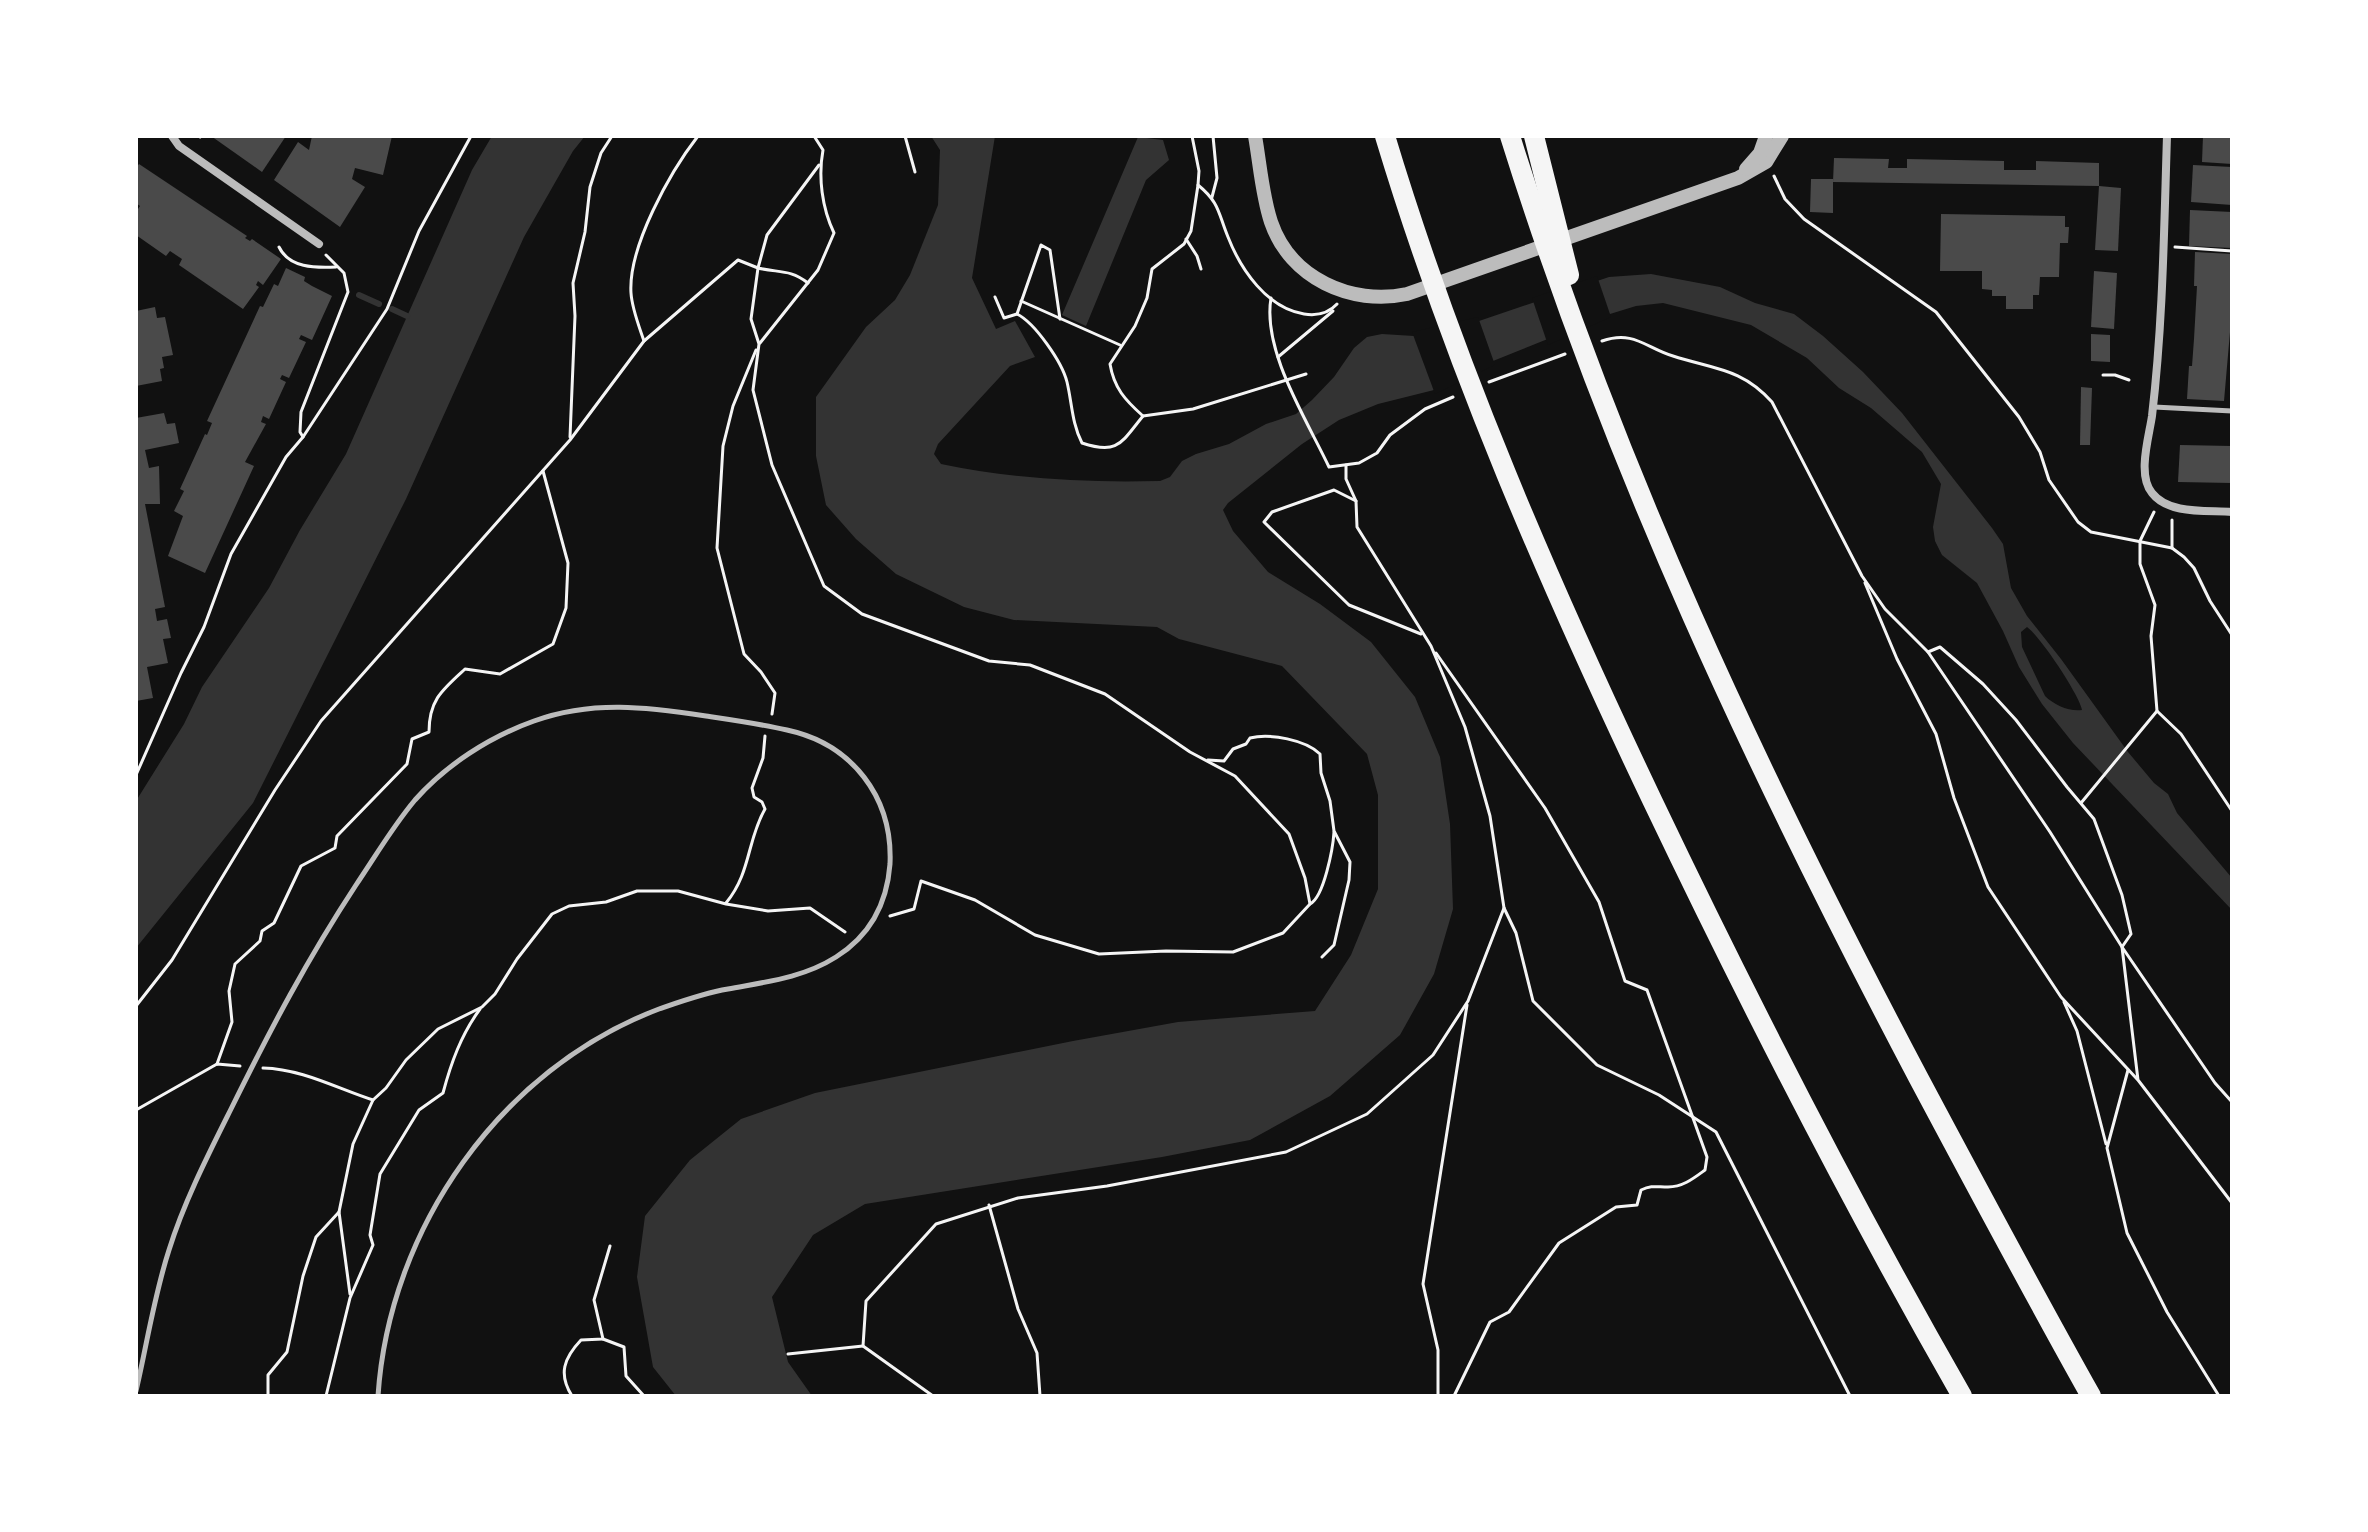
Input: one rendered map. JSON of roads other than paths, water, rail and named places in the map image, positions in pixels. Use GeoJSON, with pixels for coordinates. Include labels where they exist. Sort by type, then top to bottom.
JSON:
{"type":"FeatureCollection","features":[{"type":"Feature","properties":{"kind":"highway"},"geometry":{"type":"LineString","coordinates":[[1385,136],[1490,436],[1601,691],[1687,874],[1842,1179],[1962,1396]]}},
{"type":"Feature","properties":{"kind":"highway"},"geometry":{"type":"LineString","coordinates":[[1510,136],[1542,207],[1603,403],[1687,608],[1811,871],[2091,1396]]}},
{"type":"Feature","properties":{"kind":"highway"},"geometry":{"type":"LineString","coordinates":[[1534,136],[1542,207]]}},
{"type":"Feature","properties":{"kind":"street"},"geometry":{"type":"LineString","coordinates":[[172,136],[179,146],[319,244]]}},
{"type":"Feature","properties":{"kind":"street"},"geometry":{"type":"LineString","coordinates":[[1255,136],[1271,223],[1282,245],[1294,262],[1324,284],[1338,291],[1368,297],[1407,294],[1738,178],[1766,162],[1782,136]]}},
{"type":"Feature","properties":{"kind":"street"},"geometry":{"type":"LineString","coordinates":[[1738,178],[1760,153],[1766,136]]}},
{"type":"Feature","properties":{"kind":"street"},"geometry":{"type":"LineString","coordinates":[[2167,136],[2147,486],[2157,499],[2171,507],[2232,512]]}},
{"type":"Feature","properties":{"kind":"lane"},"geometry":{"type":"LineString","coordinates":[[2153,406],[2232,411]]}},
{"type":"Feature","properties":{"kind":"lane"},"geometry":{"type":"LineString","coordinates":[[136,1391],[169,1249],[188,1199],[251,1067],[317,946],[399,821],[428,787],[494,738],[531,722],[592,707],[640,706],[770,726],[794,731],[830,746],[864,774],[878,796],[886,819],[890,865],[876,920],[848,948],[813,969],[786,978],[698,996],[633,1020],[563,1061],[518,1100],[455,1174],[420,1233],[398,1287],[388,1326],[378,1396]]}},
{"type":"Feature","properties":{"kind":"waterway"},"geometry":{"type":"LineString","coordinates":[[359,295],[379,304]]}},
{"type":"Feature","properties":{"kind":"waterway"},"geometry":{"type":"LineString","coordinates":[[392,309],[407,316]]}}]}
